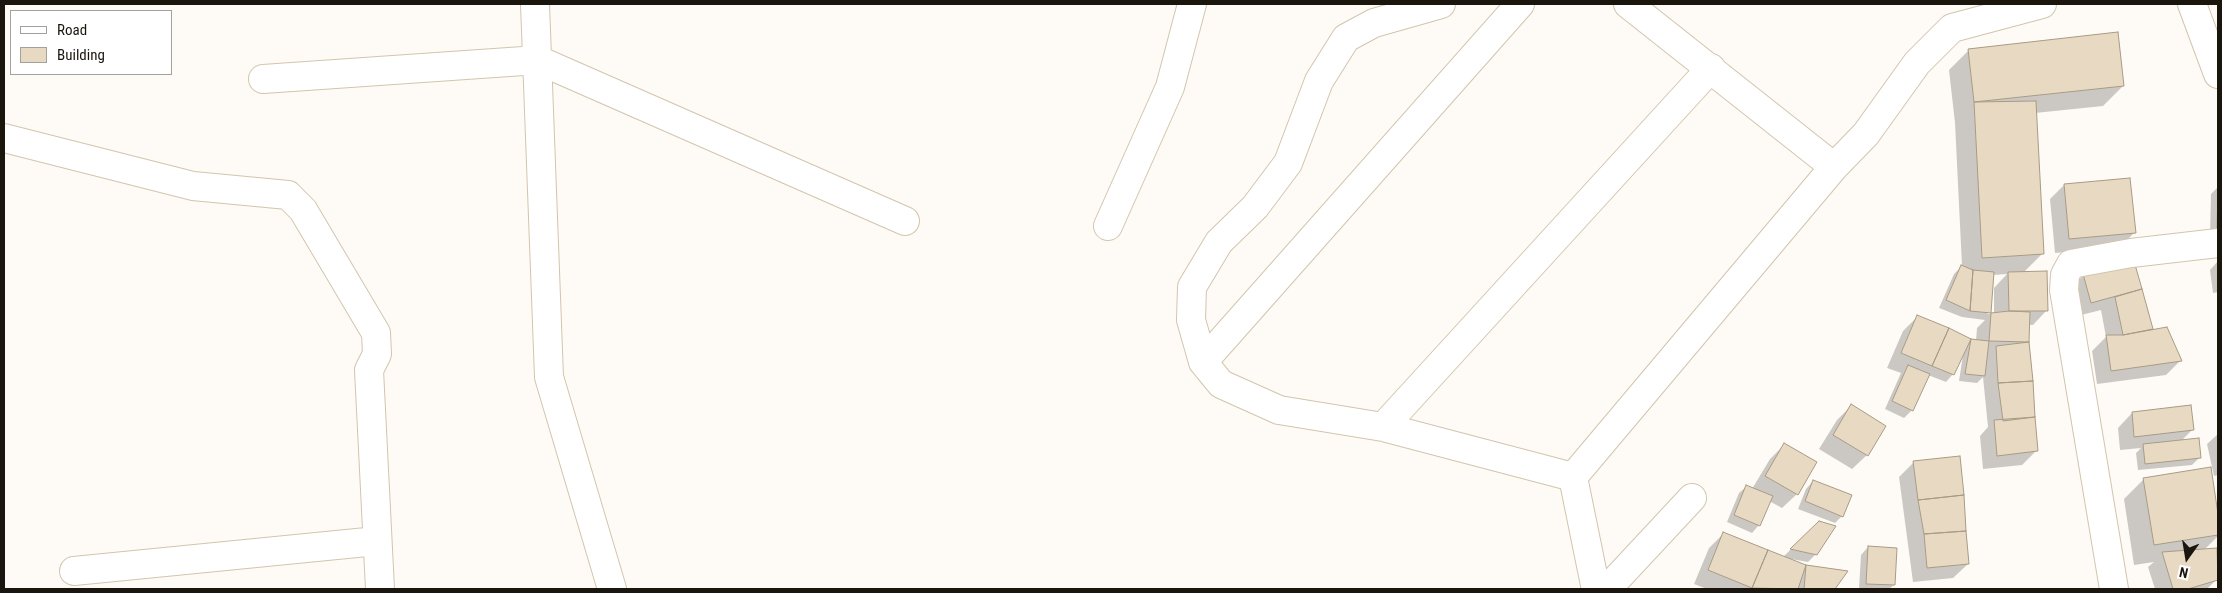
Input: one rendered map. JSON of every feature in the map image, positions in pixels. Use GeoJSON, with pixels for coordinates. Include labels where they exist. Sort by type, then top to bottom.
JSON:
{"type":"FeatureCollection","features":[{"type":"Feature","properties":{"kind":"street"},"geometry":{"type":"LineString","coordinates":[[535,4],[549,377],[612,589]]}},
{"type":"Feature","properties":{"kind":"street"},"geometry":{"type":"LineString","coordinates":[[1108,226],[1170,87],[1192,4]]}},
{"type":"Feature","properties":{"kind":"street"},"geometry":{"type":"LineString","coordinates":[[1440,4],[1374,23],[1346,38],[1319,81],[1288,162],[1255,207],[1219,242],[1192,287],[1192,320],[1203,362],[1221,384],[1280,410],[1383,428],[1572,477]]}},
{"type":"Feature","properties":{"kind":"street"},"geometry":{"type":"LineString","coordinates":[[1203,362],[1520,4]]}},
{"type":"Feature","properties":{"kind":"street"},"geometry":{"type":"LineString","coordinates":[[1628,4],[1834,167]]}},
{"type":"Feature","properties":{"kind":"street"},"geometry":{"type":"LineString","coordinates":[[1572,477],[1834,167],[1866,134],[1917,63],[1952,28],[2042,4]]}},
{"type":"Feature","properties":{"kind":"street"},"geometry":{"type":"LineString","coordinates":[[2192,4],[2218,74]]}},
{"type":"Feature","properties":{"kind":"street"},"geometry":{"type":"LineString","coordinates":[[263,79],[538,60],[905,220]]}},
{"type":"Feature","properties":{"kind":"street"},"geometry":{"type":"LineString","coordinates":[[1383,428],[1711,68]]}},
{"type":"Feature","properties":{"kind":"street"},"geometry":{"type":"LineString","coordinates":[[4,138],[193,186],[288,195],[303,210],[376,333],[377,354],[369,370],[380,589]]}},
{"type":"Feature","properties":{"kind":"street"},"geometry":{"type":"LineString","coordinates":[[2114,589],[2064,290],[2065,275],[2071,264],[2131,253],[2218,244]]}},
{"type":"Feature","properties":{"kind":"street"},"geometry":{"type":"LineString","coordinates":[[1572,477],[1603,588],[1692,498]]}},
{"type":"Feature","properties":{"kind":"street"},"geometry":{"type":"LineString","coordinates":[[74,571],[377,541]]}},
{"type":"Feature","properties":{"kind":"building"},"geometry":{"type":"Polygon","coordinates":[[[2118,32],[2124,86],[1974,102],[1968,49],[2118,32]]]}},
{"type":"Feature","properties":{"kind":"building"},"geometry":{"type":"Polygon","coordinates":[[[2036,101],[2044,254],[1982,258],[1974,102],[2036,101]]]}},
{"type":"Feature","properties":{"kind":"building"},"geometry":{"type":"Polygon","coordinates":[[[2130,178],[2136,233],[2069,239],[2064,184],[2130,178]]]}},
{"type":"Feature","properties":{"kind":"building"},"geometry":{"type":"Polygon","coordinates":[[[2218,185],[2218,231],[2217,231],[2218,185]]]}},
{"type":"Feature","properties":{"kind":"building"},"geometry":{"type":"Polygon","coordinates":[[[2134,261],[2142,289],[2091,303],[2083,274],[2134,261]]]}},
{"type":"Feature","properties":{"kind":"building"},"geometry":{"type":"Polygon","coordinates":[[[1961,265],[1973,270],[1970,311],[1946,300],[1961,265]]]}},
{"type":"Feature","properties":{"kind":"building"},"geometry":{"type":"Polygon","coordinates":[[[1973,270],[1994,272],[1991,313],[1970,311],[1973,270]]]}},
{"type":"Feature","properties":{"kind":"building"},"geometry":{"type":"Polygon","coordinates":[[[2047,271],[2048,311],[2009,311],[2008,272],[2047,271]]]}},
{"type":"Feature","properties":{"kind":"building"},"geometry":{"type":"Polygon","coordinates":[[[2142,289],[2153,329],[2123,335],[2115,297],[2142,289]]]}},
{"type":"Feature","properties":{"kind":"building"},"geometry":{"type":"Polygon","coordinates":[[[2009,311],[2030,312],[2029,342],[1989,341],[1991,313],[2009,311]]]}},
{"type":"Feature","properties":{"kind":"building"},"geometry":{"type":"Polygon","coordinates":[[[1917,315],[1949,328],[1932,366],[1901,353],[1917,315]]]}},
{"type":"Feature","properties":{"kind":"building"},"geometry":{"type":"Polygon","coordinates":[[[2167,327],[2182,361],[2111,371],[2106,335],[2123,335],[2167,327]]]}},
{"type":"Feature","properties":{"kind":"building"},"geometry":{"type":"Polygon","coordinates":[[[1949,328],[1971,339],[1954,375],[1932,366],[1949,328]]]}},
{"type":"Feature","properties":{"kind":"building"},"geometry":{"type":"Polygon","coordinates":[[[1971,339],[1989,341],[1985,376],[1965,374],[1971,339]]]}},
{"type":"Feature","properties":{"kind":"building"},"geometry":{"type":"Polygon","coordinates":[[[2029,342],[2033,381],[1998,383],[1996,346],[2029,342]]]}},
{"type":"Feature","properties":{"kind":"building"},"geometry":{"type":"Polygon","coordinates":[[[1908,365],[1930,374],[1913,411],[1892,401],[1908,365]]]}},
{"type":"Feature","properties":{"kind":"building"},"geometry":{"type":"Polygon","coordinates":[[[2033,381],[2035,417],[2003,421],[1998,383],[2033,381]]]}},
{"type":"Feature","properties":{"kind":"building"},"geometry":{"type":"Polygon","coordinates":[[[1851,404],[1886,426],[1868,456],[1833,435],[1851,404]]]}},
{"type":"Feature","properties":{"kind":"building"},"geometry":{"type":"Polygon","coordinates":[[[2191,405],[2194,430],[2134,437],[2132,412],[2191,405]]]}},
{"type":"Feature","properties":{"kind":"building"},"geometry":{"type":"Polygon","coordinates":[[[2035,417],[2038,451],[1997,456],[1994,420],[2035,417]]]}},
{"type":"Feature","properties":{"kind":"building"},"geometry":{"type":"Polygon","coordinates":[[[2199,438],[2201,458],[2145,464],[2143,444],[2199,438]]]}},
{"type":"Feature","properties":{"kind":"building"},"geometry":{"type":"Polygon","coordinates":[[[1784,443],[1817,462],[1798,495],[1765,476],[1784,443]]]}},
{"type":"Feature","properties":{"kind":"building"},"geometry":{"type":"Polygon","coordinates":[[[1960,456],[1964,495],[1918,500],[1913,461],[1960,456]]]}},
{"type":"Feature","properties":{"kind":"building"},"geometry":{"type":"Polygon","coordinates":[[[2211,467],[2218,514],[2218,535],[2154,545],[2143,478],[2211,467]]]}},
{"type":"Feature","properties":{"kind":"building"},"geometry":{"type":"Polygon","coordinates":[[[1813,480],[1852,495],[1843,517],[1805,501],[1813,480]]]}},
{"type":"Feature","properties":{"kind":"building"},"geometry":{"type":"Polygon","coordinates":[[[1746,485],[1773,496],[1760,526],[1734,515],[1746,485]]]}},
{"type":"Feature","properties":{"kind":"building"},"geometry":{"type":"Polygon","coordinates":[[[1964,495],[1966,531],[1924,534],[1918,500],[1964,495]]]}},
{"type":"Feature","properties":{"kind":"building"},"geometry":{"type":"Polygon","coordinates":[[[1819,521],[1836,526],[1817,555],[1790,549],[1819,521]]]}},
{"type":"Feature","properties":{"kind":"building"},"geometry":{"type":"Polygon","coordinates":[[[1966,531],[1969,564],[1927,568],[1924,534],[1966,531]]]}},
{"type":"Feature","properties":{"kind":"building"},"geometry":{"type":"Polygon","coordinates":[[[1723,532],[1768,550],[1752,588],[1708,570],[1723,532]]]}},
{"type":"Feature","properties":{"kind":"building"},"geometry":{"type":"Polygon","coordinates":[[[1868,546],[1897,548],[1895,585],[1866,584],[1868,546]]]}},
{"type":"Feature","properties":{"kind":"building"},"geometry":{"type":"Polygon","coordinates":[[[2217,548],[2218,580],[2188,589],[2173,589],[2162,552],[2217,548]]]}},
{"type":"Feature","properties":{"kind":"building"},"geometry":{"type":"Polygon","coordinates":[[[1768,550],[1806,565],[1798,589],[1752,588],[1768,550]]]}},
{"type":"Feature","properties":{"kind":"building"},"geometry":{"type":"Polygon","coordinates":[[[1806,565],[1848,571],[1835,589],[1804,589],[1806,565]]]}}]}
